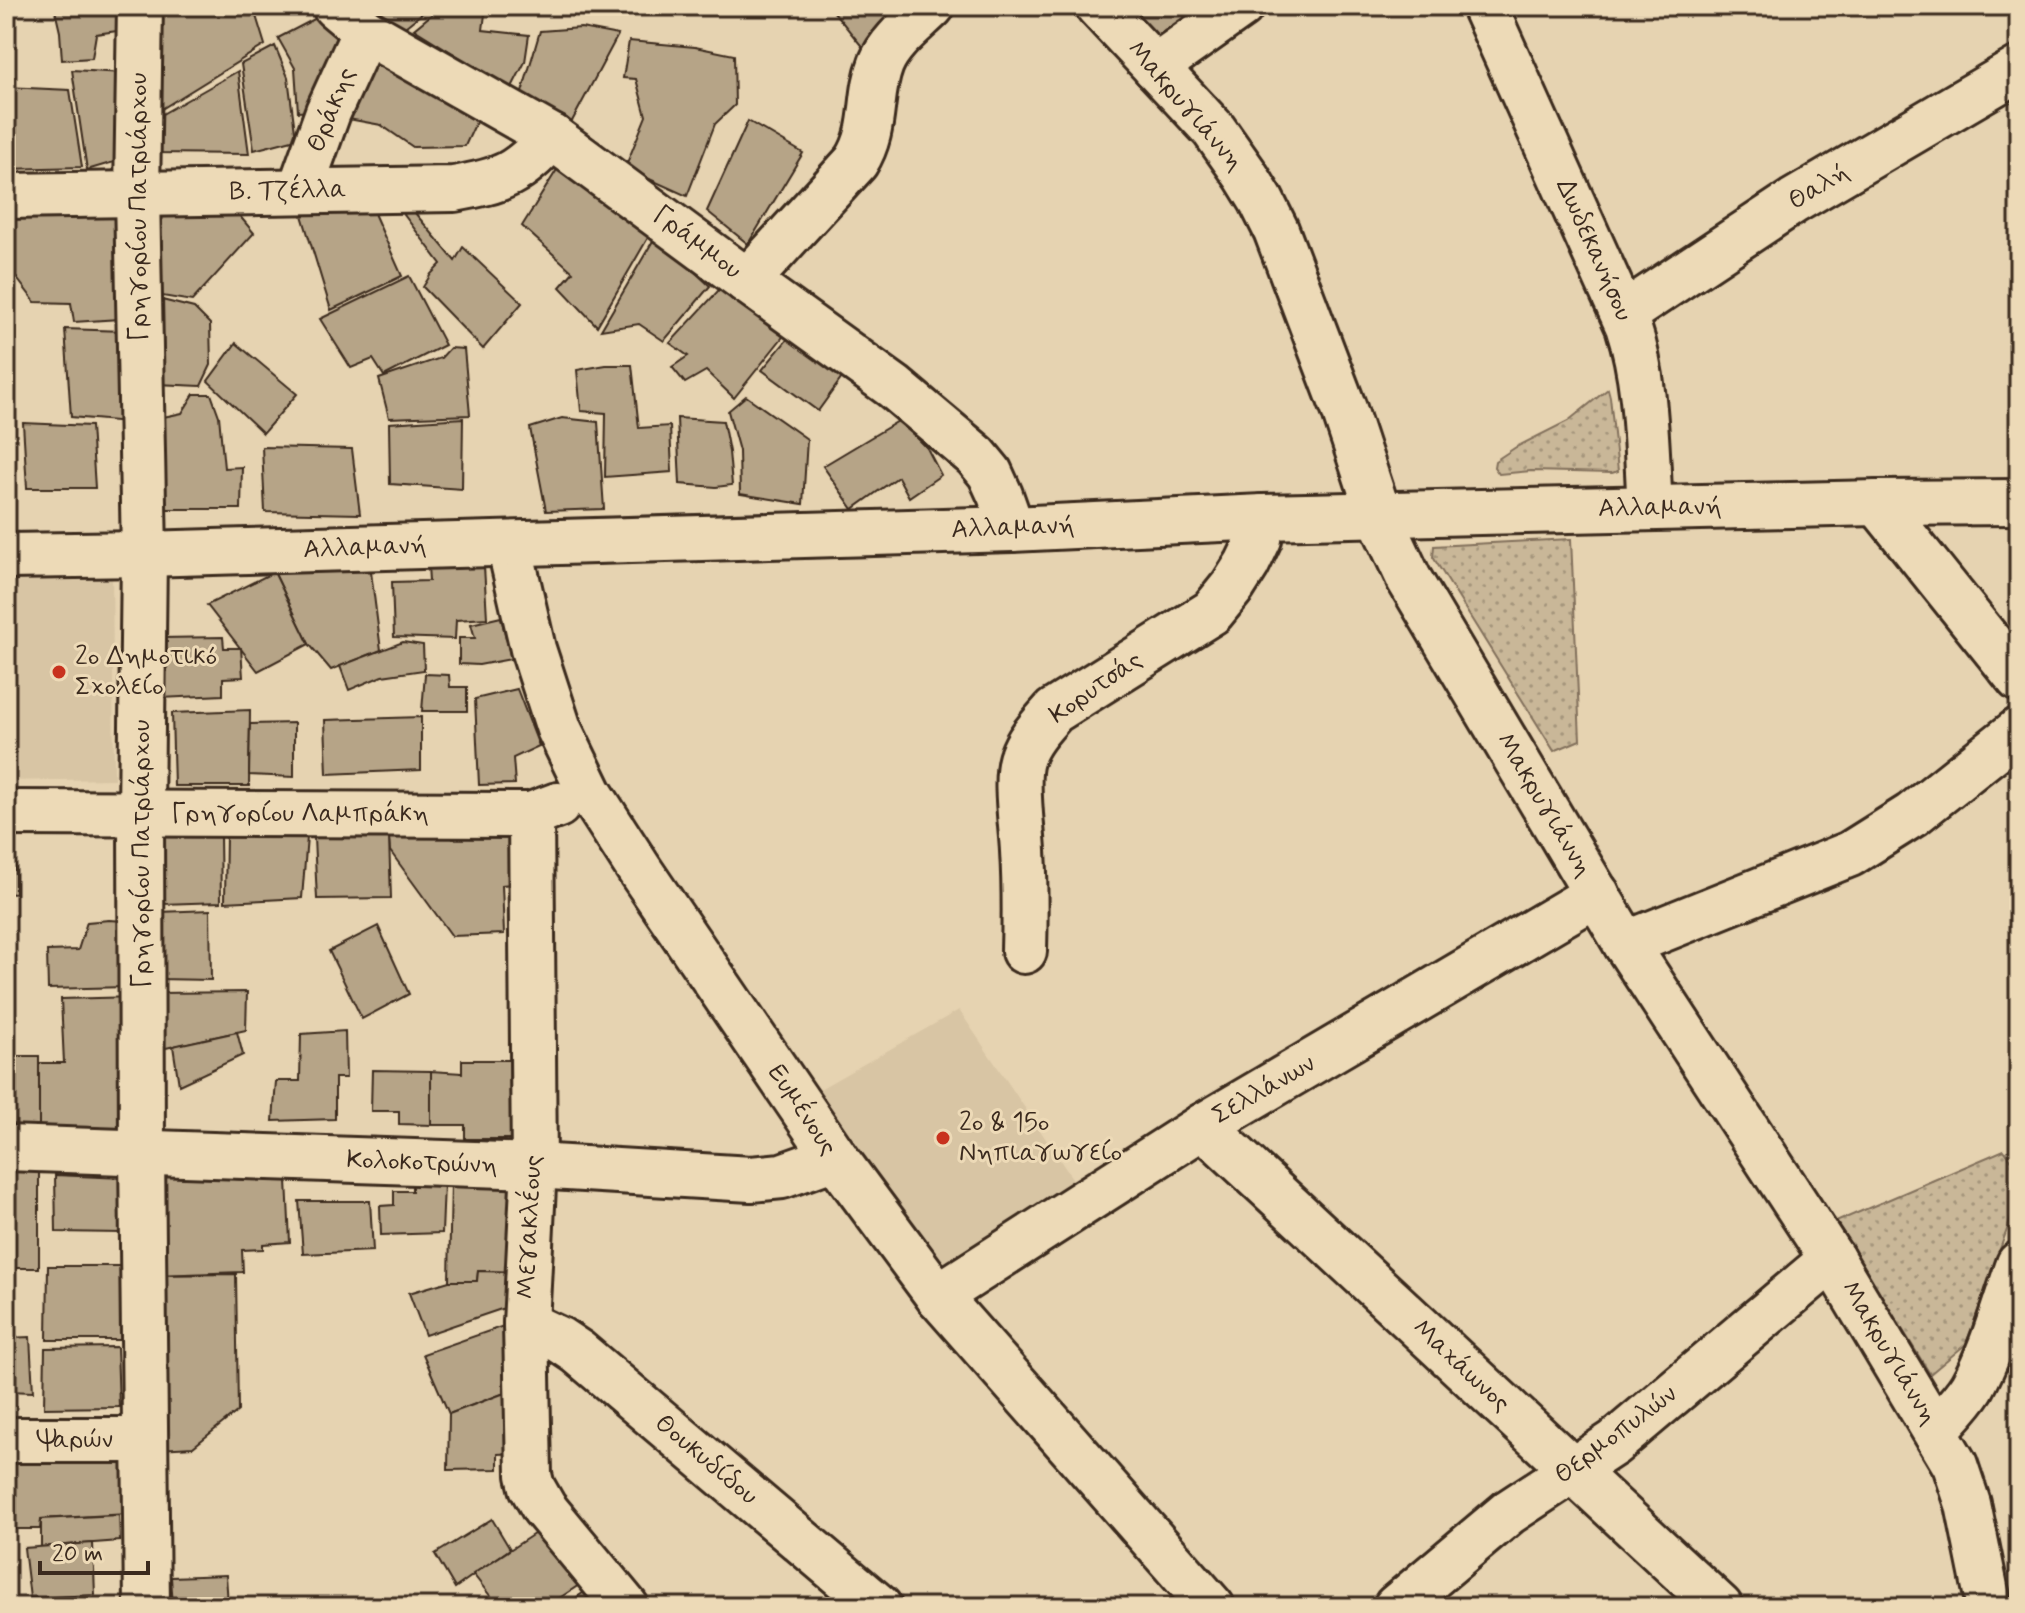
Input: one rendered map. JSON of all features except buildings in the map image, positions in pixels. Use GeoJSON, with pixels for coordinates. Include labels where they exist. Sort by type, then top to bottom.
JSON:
{"type":"FeatureCollection","features":[{"type":"Feature","properties":{"kind":"street","name":"Γρηγορίου Πατριάρχου"},"geometry":{"type":"LineString","coordinates":[[140,6],[137,194],[144,554],[141,813],[147,1607]]}},
{"type":"Feature","properties":{"kind":"street"},"geometry":{"type":"LineString","coordinates":[[747,281],[856,162],[868,138],[875,85],[882,62],[892,47],[932,6]]}},
{"type":"Feature","properties":{"kind":"street","name":"Μακρυγιάννη"},"geometry":{"type":"LineString","coordinates":[[1098,6],[1221,140],[1261,200],[1311,319],[1393,549],[1626,944],[1832,1259],[1936,1430],[1955,1465],[1968,1504],[1989,1607]]}},
{"type":"Feature","properties":{"kind":"street"},"geometry":{"type":"LineString","coordinates":[[1155,67],[1241,6]]}},
{"type":"Feature","properties":{"kind":"street","name":"Δωδεκανήσου"},"geometry":{"type":"LineString","coordinates":[[1484,6],[1624,314],[1637,358],[1650,508]]}},
{"type":"Feature","properties":{"kind":"street","name":"Γράμμου"},"geometry":{"type":"LineString","coordinates":[[350,19],[552,137],[894,387],[976,456],[990,473],[1012,529]]}},
{"type":"Feature","properties":{"kind":"street","name":"Θράκης"},"geometry":{"type":"LineString","coordinates":[[300,190],[328,112],[350,19]]}},
{"type":"Feature","properties":{"kind":"street","name":"Θαλή"},"geometry":{"type":"LineString","coordinates":[[1624,314],[1794,201],[2019,69]]}},
{"type":"Feature","properties":{"kind":"street","name":"Β. Τζέλλα"},"geometry":{"type":"LineString","coordinates":[[6,196],[454,189],[487,183],[512,174],[531,160],[552,137]]}},
{"type":"Feature","properties":{"kind":"street","name":"Αλλαμανή"},"geometry":{"type":"LineString","coordinates":[[6,556],[1012,529],[1263,517],[2019,502]]}},
{"type":"Feature","properties":{"kind":"street"},"geometry":{"type":"LineString","coordinates":[[1878,503],[2019,679]]}},
{"type":"Feature","properties":{"kind":"street","name":"Κορυτσάς"},"geometry":{"type":"LineString","coordinates":[[1024,951],[1025,870],[1020,761],[1027,746],[1054,711],[1212,612],[1247,564],[1259,539],[1263,517]]}},
{"type":"Feature","properties":{"kind":"street","name":"Ευμένους"},"geometry":{"type":"LineString","coordinates":[[509,544],[533,649],[559,729],[590,793],[641,872],[835,1157],[938,1296],[1212,1607]]}},
{"type":"Feature","properties":{"kind":"street"},"geometry":{"type":"LineString","coordinates":[[1626,944],[1850,854],[1912,815],[2019,730]]}},
{"type":"Feature","properties":{"kind":"street","name":"Γρηγορίου Λαμπράκη"},"geometry":{"type":"LineString","coordinates":[[6,813],[531,815],[590,793]]}},
{"type":"Feature","properties":{"kind":"street","name":"Μεγακλέους"},"geometry":{"type":"LineString","coordinates":[[531,815],[534,1166],[526,1324],[531,1482],[544,1508],[626,1607]]}},
{"type":"Feature","properties":{"kind":"street","name":"Σελλάνων"},"geometry":{"type":"LineString","coordinates":[[938,1296],[1203,1126],[1597,894]]}},
{"type":"Feature","properties":{"kind":"street","name":"Μαχάωνος"},"geometry":{"type":"LineString","coordinates":[[1203,1126],[1720,1607]]}},
{"type":"Feature","properties":{"kind":"street","name":"Κολοκοτρώνη"},"geometry":{"type":"LineString","coordinates":[[6,1148],[534,1166],[751,1179],[782,1176],[835,1157]]}},
{"type":"Feature","properties":{"kind":"street","name":"Θερμοπυλών"},"geometry":{"type":"LineString","coordinates":[[1396,1607],[1509,1512],[1614,1443],[1832,1259]]}},
{"type":"Feature","properties":{"kind":"street"},"geometry":{"type":"LineString","coordinates":[[1936,1430],[1972,1387],[2019,1264]]}},
{"type":"Feature","properties":{"kind":"street","name":"Θουκυδίδου"},"geometry":{"type":"LineString","coordinates":[[526,1324],[578,1352],[879,1607]]}},
{"type":"Feature","properties":{"kind":"street","name":"Ψαρών"},"geometry":{"type":"LineString","coordinates":[[6,1440],[144,1440]]}},
{"type":"Feature","properties":{"kind":"shaded area"},"geometry":{"type":"Polygon","coordinates":[[[1608,389],[1618,471],[1499,474],[1494,467],[1495,461],[1568,421],[1608,389]]]}},
{"type":"Feature","properties":{"kind":"shaded area"},"geometry":{"type":"Polygon","coordinates":[[[1571,539],[1580,740],[1554,751],[1433,557],[1434,546],[1571,539]]]}},
{"type":"Feature","properties":{"kind":"shaded area","name":"2ο Δημοτικό Σχολείο"},"geometry":{"type":"Polygon","coordinates":[[[112,563],[114,779],[6,781],[6,565],[112,563]]]}},
{"type":"Feature","properties":{"kind":"shaded area","name":"2ο & 15ο Νηπιαγωγείο"},"geometry":{"type":"Polygon","coordinates":[[[959,1010],[1074,1181],[938,1271],[811,1094],[959,1010]]]}},
{"type":"Feature","properties":{"kind":"shaded area"},"geometry":{"type":"Polygon","coordinates":[[[2004,1150],[2019,1170],[2019,1196],[1966,1344],[1930,1374],[1836,1222],[2004,1150]]]}},
{"type":"Feature","properties":{"kind":"place","name":"2ο Δημοτικό Σχολείο"},"geometry":{"type":"Point","coordinates":[59,672]}},
{"type":"Feature","properties":{"kind":"place","name":"2ο & 15ο Νηπιαγωγείο"},"geometry":{"type":"Point","coordinates":[943,1138]}}]}
